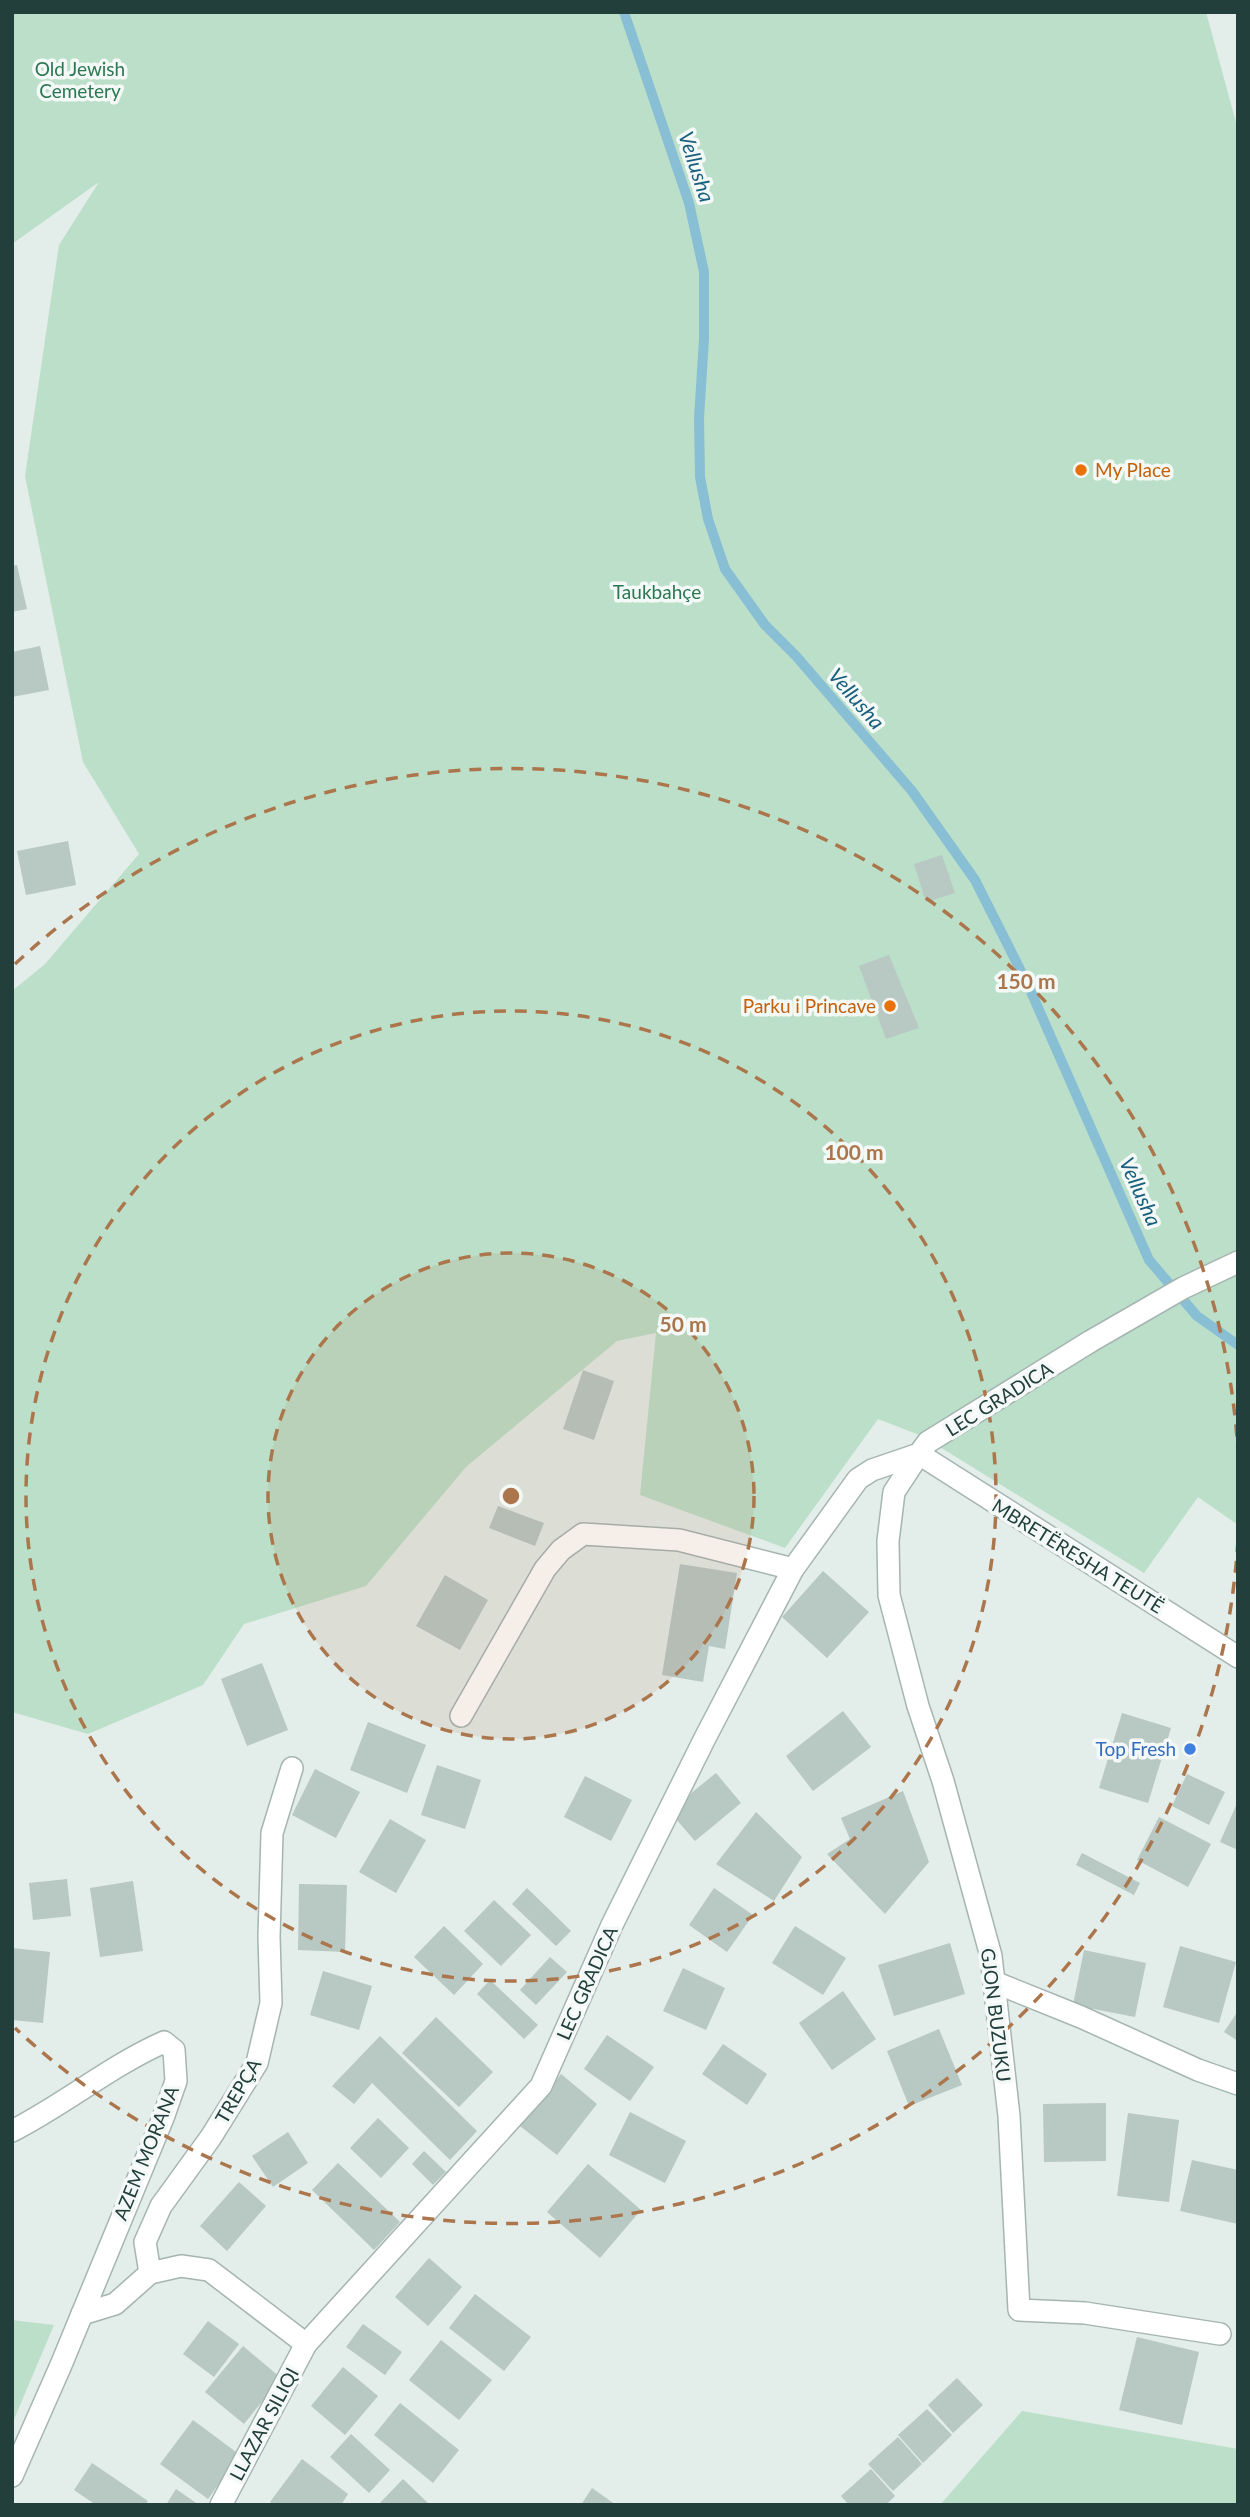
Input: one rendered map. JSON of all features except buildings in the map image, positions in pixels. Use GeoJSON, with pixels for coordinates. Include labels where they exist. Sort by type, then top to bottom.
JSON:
{"type":"FeatureCollection","features":[{"type":"Feature","properties":{"kind":"street","name":"LEC GRADICA"},"geometry":{"type":"LineString","coordinates":[[306,2344],[541,2086],[612,1925],[793,1569],[858,1479],[872,1470],[919,1454],[928,1442],[1091,1341],[1238,1262]]}},
{"type":"Feature","properties":{"kind":"street","name":"MBRETËRESHA TEUTË"},"geometry":{"type":"LineString","coordinates":[[919,1454],[1238,1657]]}},
{"type":"Feature","properties":{"kind":"street","name":"GJON BUZUKU"},"geometry":{"type":"LineString","coordinates":[[919,1454],[894,1492],[888,1541],[889,1595],[918,1706],[943,1781],[991,1956],[1009,2116],[1019,2310],[1085,2313],[1220,2334]]}},
{"type":"Feature","properties":{"kind":"street"},"geometry":{"type":"LineString","coordinates":[[461,1716],[545,1569],[561,1550],[583,1534],[679,1540],[793,1569]]}},
{"type":"Feature","properties":{"kind":"street","name":"TREPÇA"},"geometry":{"type":"LineString","coordinates":[[150,2273],[145,2242],[162,2206],[211,2137],[257,2063],[271,2003],[269,1937],[272,1833],[292,1768]]}},
{"type":"Feature","properties":{"kind":"street"},"geometry":{"type":"LineString","coordinates":[[994,1982],[1082,2017],[1198,2070],[1238,2084]]}},
{"type":"Feature","properties":{"kind":"street","name":"AZEM MORANA"},"geometry":{"type":"LineString","coordinates":[[12,2132],[132,2056],[164,2042],[174,2050],[176,2081],[82,2314]]}},
{"type":"Feature","properties":{"kind":"street"},"geometry":{"type":"LineString","coordinates":[[12,2476],[82,2314],[115,2304],[150,2273],[181,2266],[209,2270],[306,2344]]}},
{"type":"Feature","properties":{"kind":"street","name":"LLAZAR SILIQI"},"geometry":{"type":"LineString","coordinates":[[221,2505],[306,2344]]}},
{"type":"Feature","properties":{"kind":"green space","name":"Taukbahçe"},"geometry":{"type":"Polygon","coordinates":[[[12,12],[1206,12],[1238,130],[1238,1525],[1198,1497],[1144,1573],[922,1436],[878,1419],[785,1548],[640,1495],[656,1333],[617,1341],[466,1467],[366,1586],[244,1624],[203,1685],[88,1734],[12,1712],[12,991],[45,964],[139,854],[83,762],[25,476],[59,245],[99,182],[12,244],[12,12]]]}},
{"type":"Feature","properties":{"kind":"green space"},"geometry":{"type":"Polygon","coordinates":[[[12,2320],[54,2325],[12,2424],[12,2320]]]}},
{"type":"Feature","properties":{"kind":"green space"},"geometry":{"type":"Polygon","coordinates":[[[1022,2411],[1238,2449],[1238,2505],[940,2505],[1022,2411]]]}},
{"type":"Feature","properties":{"kind":"waterway","name":"Vellusha"},"geometry":{"type":"LineString","coordinates":[[624,12],[689,203],[704,272],[704,339],[699,418],[700,477],[708,519],[725,569],[765,625],[796,656],[912,791],[975,880],[1028,985],[1149,1260],[1197,1316],[1238,1345]]}},
{"type":"Feature","properties":{"kind":"place","name":"My Place"},"geometry":{"type":"Point","coordinates":[1081,470]}},
{"type":"Feature","properties":{"kind":"place","name":"Parku i Princave"},"geometry":{"type":"Point","coordinates":[890,1006]}},
{"type":"Feature","properties":{"kind":"place","name":"Top Fresh"},"geometry":{"type":"Point","coordinates":[1190,1749]}},
{"type":"Feature","properties":{"kind":"park label","name":"Old Jewish Cemetery"},"geometry":{"type":"Point","coordinates":[80,80]}}]}
